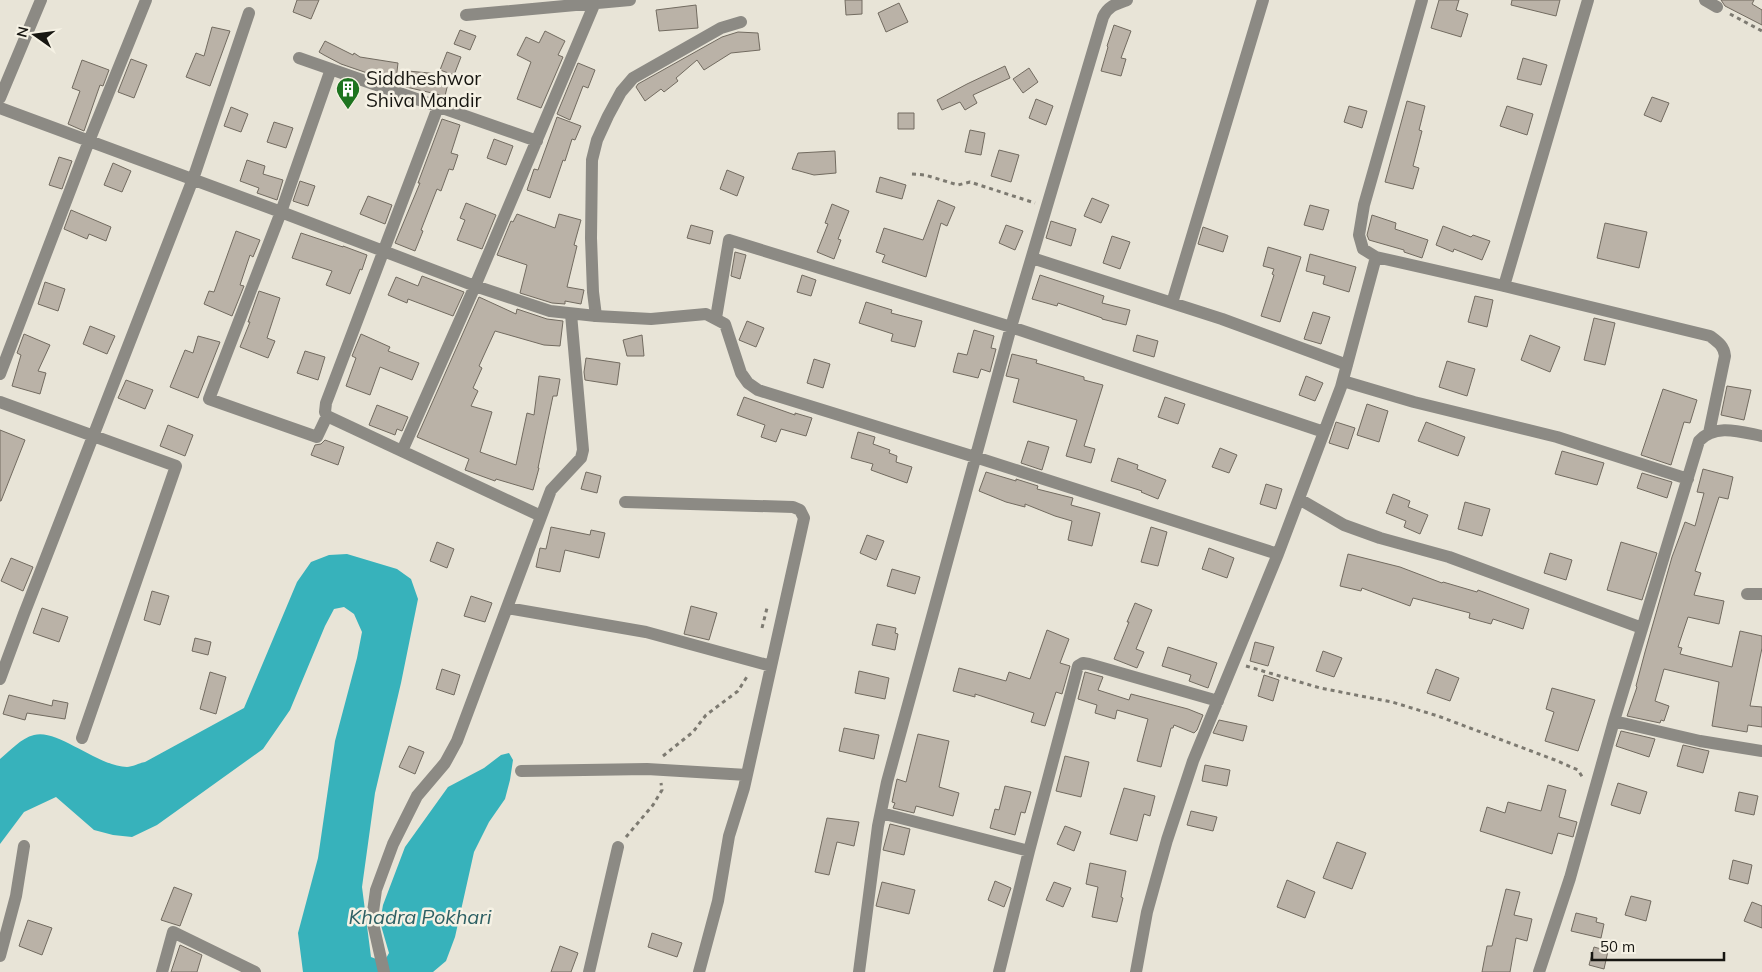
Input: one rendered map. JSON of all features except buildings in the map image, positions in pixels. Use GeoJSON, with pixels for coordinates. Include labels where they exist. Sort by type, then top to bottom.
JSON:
{"type":"FeatureCollection","features":[{"type":"Feature","properties":{"kind":"street"},"geometry":{"type":"LineString","coordinates":[[0,98],[41,0]]}},
{"type":"Feature","properties":{"kind":"street"},"geometry":{"type":"LineString","coordinates":[[0,374],[89,141],[146,0]]}},
{"type":"Feature","properties":{"kind":"street"},"geometry":{"type":"LineString","coordinates":[[466,15],[594,5],[630,0]]}},
{"type":"Feature","properties":{"kind":"street"},"geometry":{"type":"LineString","coordinates":[[859,972],[880,813],[975,457],[1011,327],[1103,17],[1111,6],[1127,0]]}},
{"type":"Feature","properties":{"kind":"street"},"geometry":{"type":"LineString","coordinates":[[1172,303],[1263,0]]}},
{"type":"Feature","properties":{"kind":"street"},"geometry":{"type":"LineString","coordinates":[[1422,0],[1364,205],[1359,235],[1362,249],[1376,257],[1710,336],[1720,343],[1725,356],[1709,433]]}},
{"type":"Feature","properties":{"kind":"street"},"geometry":{"type":"LineString","coordinates":[[1504,286],[1588,0]]}},
{"type":"Feature","properties":{"kind":"street"},"geometry":{"type":"LineString","coordinates":[[1705,0],[1717,7]]}},
{"type":"Feature","properties":{"kind":"street"},"geometry":{"type":"LineString","coordinates":[[402,451],[475,286],[594,5]]}},
{"type":"Feature","properties":{"kind":"street"},"geometry":{"type":"LineString","coordinates":[[0,679],[193,179],[249,13]]}},
{"type":"Feature","properties":{"kind":"street"},"geometry":{"type":"LineString","coordinates":[[596,316],[591,238],[592,160],[597,140],[608,116],[633,78],[721,28],[741,22]]}},
{"type":"Feature","properties":{"kind":"street"},"geometry":{"type":"LineString","coordinates":[[298,58],[537,141]]}},
{"type":"Feature","properties":{"kind":"street"},"geometry":{"type":"LineString","coordinates":[[331,69],[281,212],[209,399],[317,437],[327,416],[325,412],[326,403],[438,107]]}},
{"type":"Feature","properties":{"kind":"street"},"geometry":{"type":"LineString","coordinates":[[0,108],[384,250],[475,286],[550,311],[596,316],[651,318],[706,314],[725,324],[741,373],[748,383],[758,390],[1278,554]]}},
{"type":"Feature","properties":{"kind":"street"},"geometry":{"type":"LineString","coordinates":[[716,318],[729,240],[1011,327],[1324,432]]}},
{"type":"Feature","properties":{"kind":"street"},"geometry":{"type":"LineString","coordinates":[[1136,972],[1147,912],[1167,840],[1194,761],[1278,554],[1343,381],[1376,257]]}},
{"type":"Feature","properties":{"kind":"street"},"geometry":{"type":"LineString","coordinates":[[1032,258],[1222,319],[1347,365]]}},
{"type":"Feature","properties":{"kind":"street"},"geometry":{"type":"LineString","coordinates":[[384,972],[372,919],[376,890],[393,844],[418,796],[445,764],[457,741],[551,490],[581,458],[583,450],[571,314]]}},
{"type":"Feature","properties":{"kind":"street"},"geometry":{"type":"LineString","coordinates":[[1343,381],[1414,402],[1557,437],[1688,479]]}},
{"type":"Feature","properties":{"kind":"street"},"geometry":{"type":"LineString","coordinates":[[0,402],[176,466],[82,738]]}},
{"type":"Feature","properties":{"kind":"street"},"geometry":{"type":"LineString","coordinates":[[327,416],[541,516]]}},
{"type":"Feature","properties":{"kind":"street"},"geometry":{"type":"LineString","coordinates":[[1539,972],[1570,878],[1614,721],[1700,441],[1705,435],[1713,431],[1726,430],[1762,436]]}},
{"type":"Feature","properties":{"kind":"street"},"geometry":{"type":"LineString","coordinates":[[1299,499],[1344,525],[1380,538],[1448,557],[1642,628]]}},
{"type":"Feature","properties":{"kind":"street"},"geometry":{"type":"LineString","coordinates":[[626,502],[793,507],[800,510],[804,518],[747,775],[729,836],[718,901],[699,972]]}},
{"type":"Feature","properties":{"kind":"street"},"geometry":{"type":"LineString","coordinates":[[1747,594],[1762,594]]}},
{"type":"Feature","properties":{"kind":"street"},"geometry":{"type":"LineString","coordinates":[[506,608],[646,632],[771,666]]}},
{"type":"Feature","properties":{"kind":"street"},"geometry":{"type":"LineString","coordinates":[[999,972],[1078,666],[1080,664],[1089,664],[1218,701]]}},
{"type":"Feature","properties":{"kind":"street"},"geometry":{"type":"LineString","coordinates":[[1614,721],[1700,741],[1762,751]]}},
{"type":"Feature","properties":{"kind":"street"},"geometry":{"type":"LineString","coordinates":[[521,771],[660,770],[747,775]]}},
{"type":"Feature","properties":{"kind":"street"},"geometry":{"type":"LineString","coordinates":[[880,813],[1029,851]]}},
{"type":"Feature","properties":{"kind":"street"},"geometry":{"type":"LineString","coordinates":[[0,956],[16,896],[24,846]]}},
{"type":"Feature","properties":{"kind":"street"},"geometry":{"type":"LineString","coordinates":[[589,972],[618,847]]}},
{"type":"Feature","properties":{"kind":"street"},"geometry":{"type":"LineString","coordinates":[[162,972],[172,932],[254,972]]}},
{"type":"Feature","properties":{"kind":"path"},"geometry":{"type":"LineString","coordinates":[[1717,7],[1762,31]]}},
{"type":"Feature","properties":{"kind":"path"},"geometry":{"type":"LineString","coordinates":[[912,174],[925,175],[958,185],[970,182],[1047,207]]}},
{"type":"Feature","properties":{"kind":"path"},"geometry":{"type":"LineString","coordinates":[[761,636],[768,604]]}},
{"type":"Feature","properties":{"kind":"path"},"geometry":{"type":"LineString","coordinates":[[618,847],[637,826],[662,790],[659,761],[666,752],[693,732],[706,715],[738,691],[754,661]]}},
{"type":"Feature","properties":{"kind":"path"},"geometry":{"type":"LineString","coordinates":[[1234,662],[1320,688],[1392,702],[1438,716],[1578,770],[1584,780],[1595,788]]}},
{"type":"Feature","properties":{"kind":"water","name":"Khadra Pokhari"},"geometry":{"type":"Polygon","coordinates":[[[347,554],[397,569],[411,579],[418,599],[401,683],[375,793],[362,887],[371,957],[384,962],[389,953],[380,922],[383,905],[405,847],[448,787],[484,768],[501,755],[509,753],[513,760],[505,799],[489,822],[474,852],[455,937],[446,961],[433,972],[303,972],[298,933],[318,858],[335,741],[362,632],[354,614],[344,607],[334,609],[290,710],[263,749],[157,825],[132,837],[94,830],[56,797],[24,812],[0,844],[0,759],[16,745],[29,737],[43,734],[66,742],[103,761],[129,767],[145,762],[244,708],[297,582],[311,562],[329,555],[347,554]]]}},
{"type":"Feature","properties":{"kind":"place","name":"Siddheshwor Shiva Mandir"},"geometry":{"type":"Point","coordinates":[348,110]}}]}
